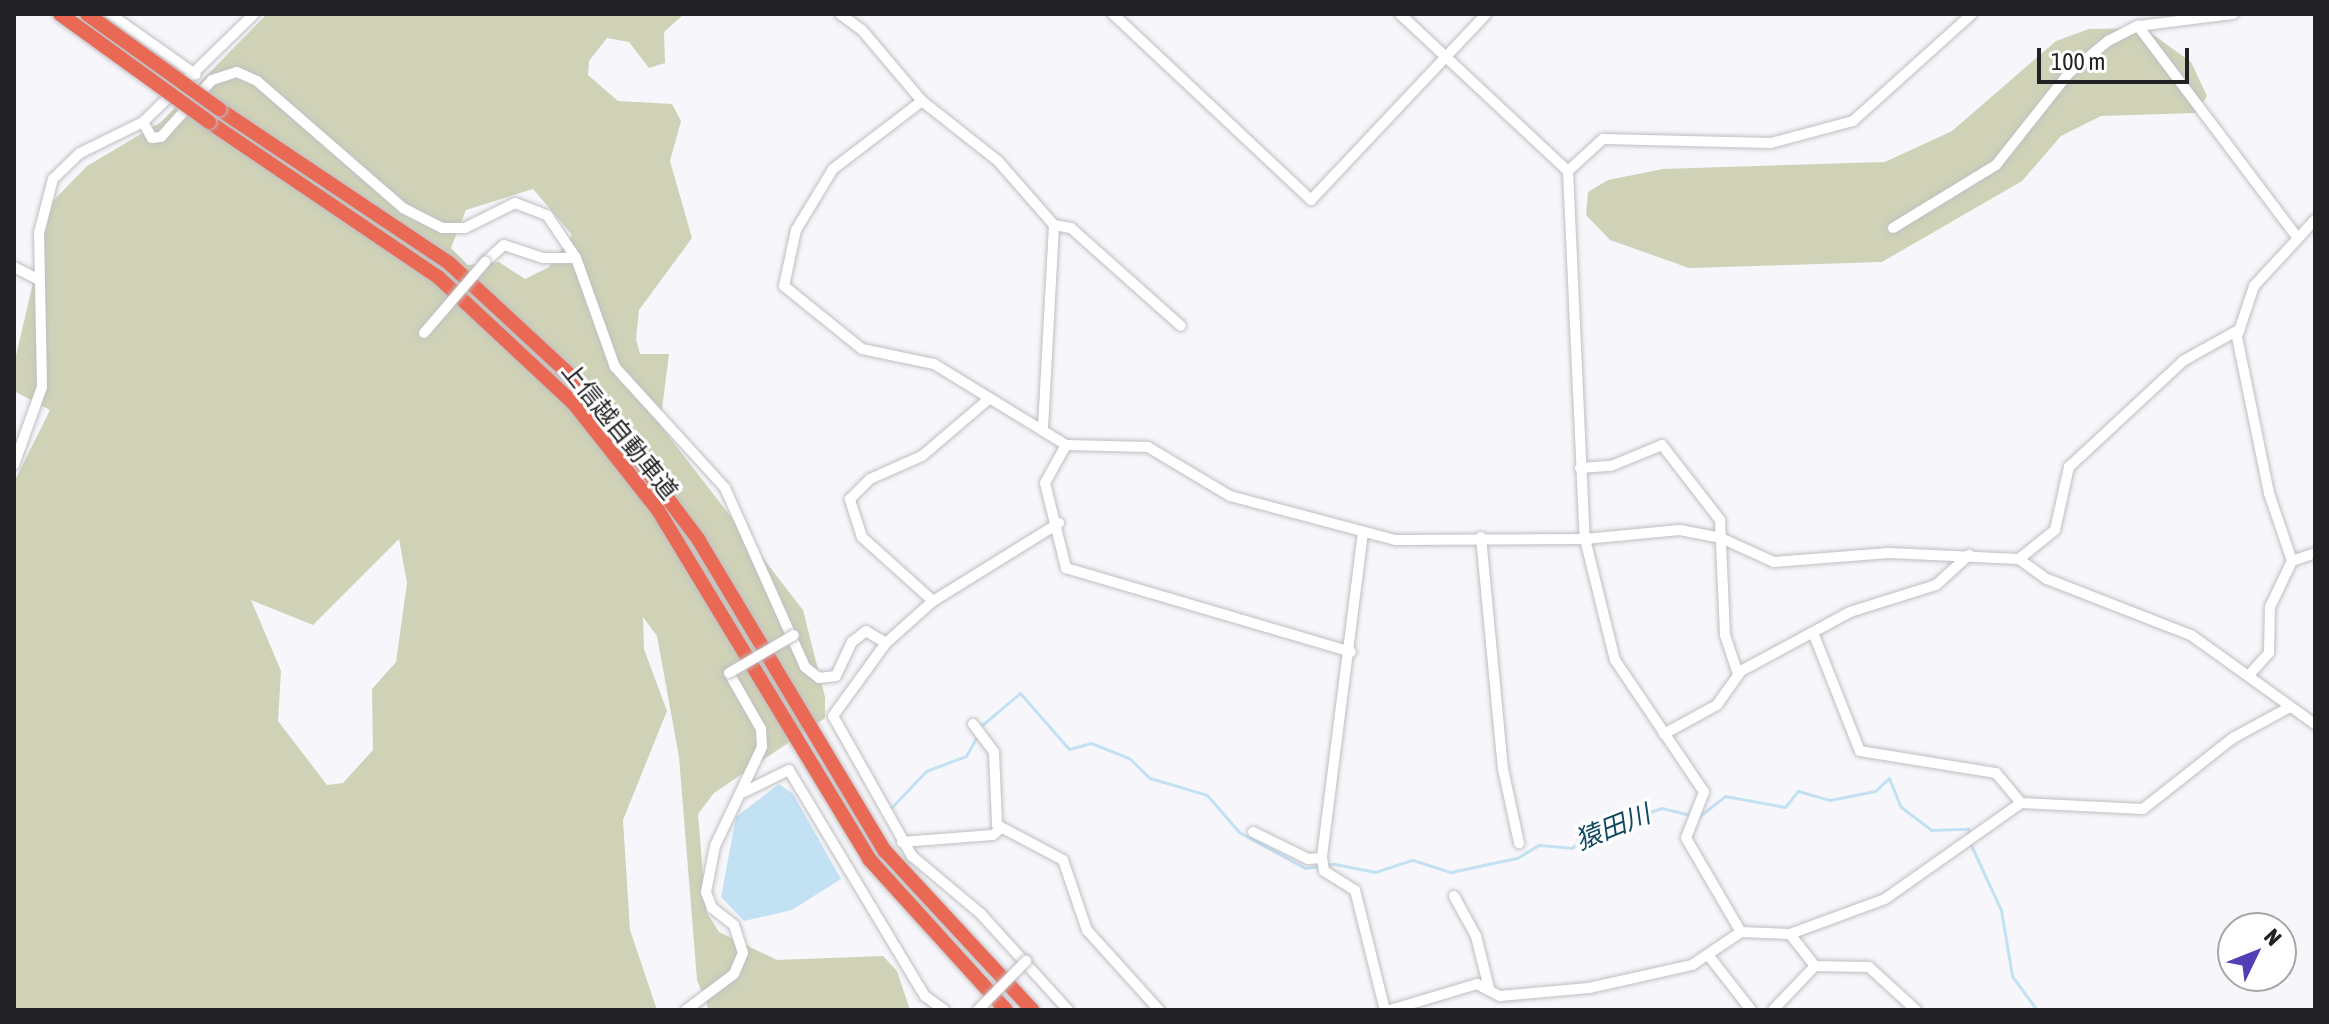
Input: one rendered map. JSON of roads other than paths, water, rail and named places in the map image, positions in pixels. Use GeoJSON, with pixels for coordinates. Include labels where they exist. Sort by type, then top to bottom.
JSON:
{"type":"FeatureCollection","features":[{"type":"Feature","properties":{"kind":"highway","name":"上信越自動車道"},"geometry":{"type":"LineString","coordinates":[[60,14],[209,122],[438,277],[574,404],[658,510],[869,859],[1006,1010]]}},
{"type":"Feature","properties":{"kind":"highway","name":"上信越自動車道"},"geometry":{"type":"LineString","coordinates":[[87,14],[219,109],[449,263],[587,391],[698,539],[885,851],[1032,1010]]}},
{"type":"Feature","properties":{"kind":"street"},"geometry":{"type":"LineString","coordinates":[[110,14],[196,75]]}},
{"type":"Feature","properties":{"kind":"street"},"geometry":{"type":"LineString","coordinates":[[14,465],[42,387],[39,280],[42,208],[53,179],[80,153],[143,122],[196,75],[254,14]]}},
{"type":"Feature","properties":{"kind":"street"},"geometry":{"type":"LineString","coordinates":[[840,14],[922,101],[998,161],[1054,225],[1071,228],[1181,326]]}},
{"type":"Feature","properties":{"kind":"street"},"geometry":{"type":"LineString","coordinates":[[1113,14],[1311,200],[1486,14]]}},
{"type":"Feature","properties":{"kind":"street"},"geometry":{"type":"LineString","coordinates":[[1400,14],[1568,171],[1585,539],[1615,660],[1704,792],[1686,838],[1741,932]]}},
{"type":"Feature","properties":{"kind":"street"},"geometry":{"type":"LineString","coordinates":[[1568,171],[1603,139],[1771,143],[1853,121],[1972,14]]}},
{"type":"Feature","properties":{"kind":"street"},"geometry":{"type":"LineString","coordinates":[[1893,228],[1996,165],[2068,74],[2138,26],[2233,14]]}},
{"type":"Feature","properties":{"kind":"street"},"geometry":{"type":"LineString","coordinates":[[2138,26],[2296,236]]}},
{"type":"Feature","properties":{"kind":"street"},"geometry":{"type":"LineString","coordinates":[[143,122],[152,138],[161,137],[212,80],[247,75],[423,220],[465,228],[515,203],[532,206],[576,258],[615,367],[725,488],[794,635],[805,667],[819,678],[836,676],[852,642],[866,631],[886,643]]}},
{"type":"Feature","properties":{"kind":"street"},"geometry":{"type":"LineString","coordinates":[[922,101],[833,169],[796,230],[784,286],[862,349],[934,364],[1043,428],[1066,445],[1148,447],[1230,496],[1395,540],[1481,537],[1585,539],[1680,530],[1721,538],[1774,562],[1969,555],[2019,559],[2047,579],[2191,635],[2250,674],[2288,708],[2315,724]]}},
{"type":"Feature","properties":{"kind":"street"},"geometry":{"type":"LineString","coordinates":[[2250,674],[2269,653],[2270,607],[2292,561],[2269,493],[2240,329],[2254,286],[2296,236],[2315,220]]}},
{"type":"Feature","properties":{"kind":"street"},"geometry":{"type":"LineString","coordinates":[[1043,428],[1054,225]]}},
{"type":"Feature","properties":{"kind":"street"},"geometry":{"type":"LineString","coordinates":[[424,333],[485,262],[504,245],[543,258],[576,258]]}},
{"type":"Feature","properties":{"kind":"street"},"geometry":{"type":"LineString","coordinates":[[14,267],[39,280]]}},
{"type":"Feature","properties":{"kind":"street"},"geometry":{"type":"LineString","coordinates":[[2019,559],[2055,530],[2069,467],[2183,361],[2240,329]]}},
{"type":"Feature","properties":{"kind":"street"},"geometry":{"type":"LineString","coordinates":[[933,601],[862,537],[850,499],[870,479],[922,456],[990,398]]}},
{"type":"Feature","properties":{"kind":"street"},"geometry":{"type":"LineString","coordinates":[[1066,445],[1045,483],[1059,523],[1066,568],[1351,652]]}},
{"type":"Feature","properties":{"kind":"street"},"geometry":{"type":"LineString","coordinates":[[1580,468],[1611,466],[1662,445],[1720,520],[1725,635],[1738,674]]}},
{"type":"Feature","properties":{"kind":"street"},"geometry":{"type":"LineString","coordinates":[[1059,523],[933,601],[886,643],[833,716],[902,842],[1026,961],[1068,1010]]}},
{"type":"Feature","properties":{"kind":"street"},"geometry":{"type":"LineString","coordinates":[[1363,532],[1351,652],[1322,858],[1324,871],[1355,890],[1388,1010],[1477,984],[1500,996],[1589,988],[1709,956],[1741,932],[1790,934],[1885,899],[2021,803],[2136,812],[2233,738],[2288,708]]}},
{"type":"Feature","properties":{"kind":"street"},"geometry":{"type":"LineString","coordinates":[[1481,537],[1503,769],[1519,843]]}},
{"type":"Feature","properties":{"kind":"street"},"geometry":{"type":"LineString","coordinates":[[2292,561],[2315,553]]}},
{"type":"Feature","properties":{"kind":"street"},"geometry":{"type":"LineString","coordinates":[[1664,734],[1717,705],[1738,674],[1814,635],[1850,612],[1936,585],[1969,555]]}},
{"type":"Feature","properties":{"kind":"street"},"geometry":{"type":"LineString","coordinates":[[686,1010],[740,967],[741,939],[706,892],[715,846],[744,792],[761,729],[729,673],[794,635]]}},
{"type":"Feature","properties":{"kind":"street"},"geometry":{"type":"LineString","coordinates":[[1814,635],[1860,751],[1996,773],[2021,803]]}},
{"type":"Feature","properties":{"kind":"street"},"geometry":{"type":"LineString","coordinates":[[973,724],[994,752],[993,817],[1001,828],[1063,860],[1087,930],[1159,1010]]}},
{"type":"Feature","properties":{"kind":"street"},"geometry":{"type":"LineString","coordinates":[[744,792],[789,770],[925,996],[944,1010]]}},
{"type":"Feature","properties":{"kind":"street"},"geometry":{"type":"LineString","coordinates":[[902,842],[993,835],[1001,828]]}},
{"type":"Feature","properties":{"kind":"street"},"geometry":{"type":"LineString","coordinates":[[1253,832],[1308,859],[1322,858]]}},
{"type":"Feature","properties":{"kind":"street"},"geometry":{"type":"LineString","coordinates":[[1454,896],[1476,936],[1489,988]]}},
{"type":"Feature","properties":{"kind":"street"},"geometry":{"type":"LineString","coordinates":[[1790,934],[1815,966]]}},
{"type":"Feature","properties":{"kind":"street"},"geometry":{"type":"LineString","coordinates":[[1709,956],[1751,1010]]}},
{"type":"Feature","properties":{"kind":"street"},"geometry":{"type":"LineString","coordinates":[[978,1010],[1026,961]]}},
{"type":"Feature","properties":{"kind":"street"},"geometry":{"type":"LineString","coordinates":[[1778,1009],[1815,966]]}},
{"type":"Feature","properties":{"kind":"street"},"geometry":{"type":"LineString","coordinates":[[1815,966],[1869,967],[1916,1010]]}},
{"type":"Feature","properties":{"kind":"water"},"geometry":{"type":"Polygon","coordinates":[[[779,784],[793,794],[841,879],[792,910],[744,921],[721,897],[736,817],[779,784]]]}},
{"type":"Feature","properties":{"kind":"waterway","name":"猿田川"},"geometry":{"type":"LineString","coordinates":[[981,726],[1020,693],[1069,749],[1091,743],[1129,758],[1150,778],[1207,795],[1239,832],[1305,868],[1335,864],[1375,872],[1413,860],[1451,872],[1517,858],[1539,845],[1572,848],[1585,834],[1662,808],[1690,815]]}},
{"type":"Feature","properties":{"kind":"waterway"},"geometry":{"type":"LineString","coordinates":[[891,808],[926,771],[966,756],[978,734]]}},
{"type":"Feature","properties":{"kind":"waterway","name":"猿田川"},"geometry":{"type":"LineString","coordinates":[[1697,818],[1725,796],[1785,807],[1798,791],[1830,800],[1875,791],[1889,778],[1901,807],[1931,830],[1968,829],[1969,835]]}},
{"type":"Feature","properties":{"kind":"waterway","name":"猿田川"},"geometry":{"type":"LineString","coordinates":[[1970,843],[2001,910],[2012,976],[2037,1010]]}}]}
